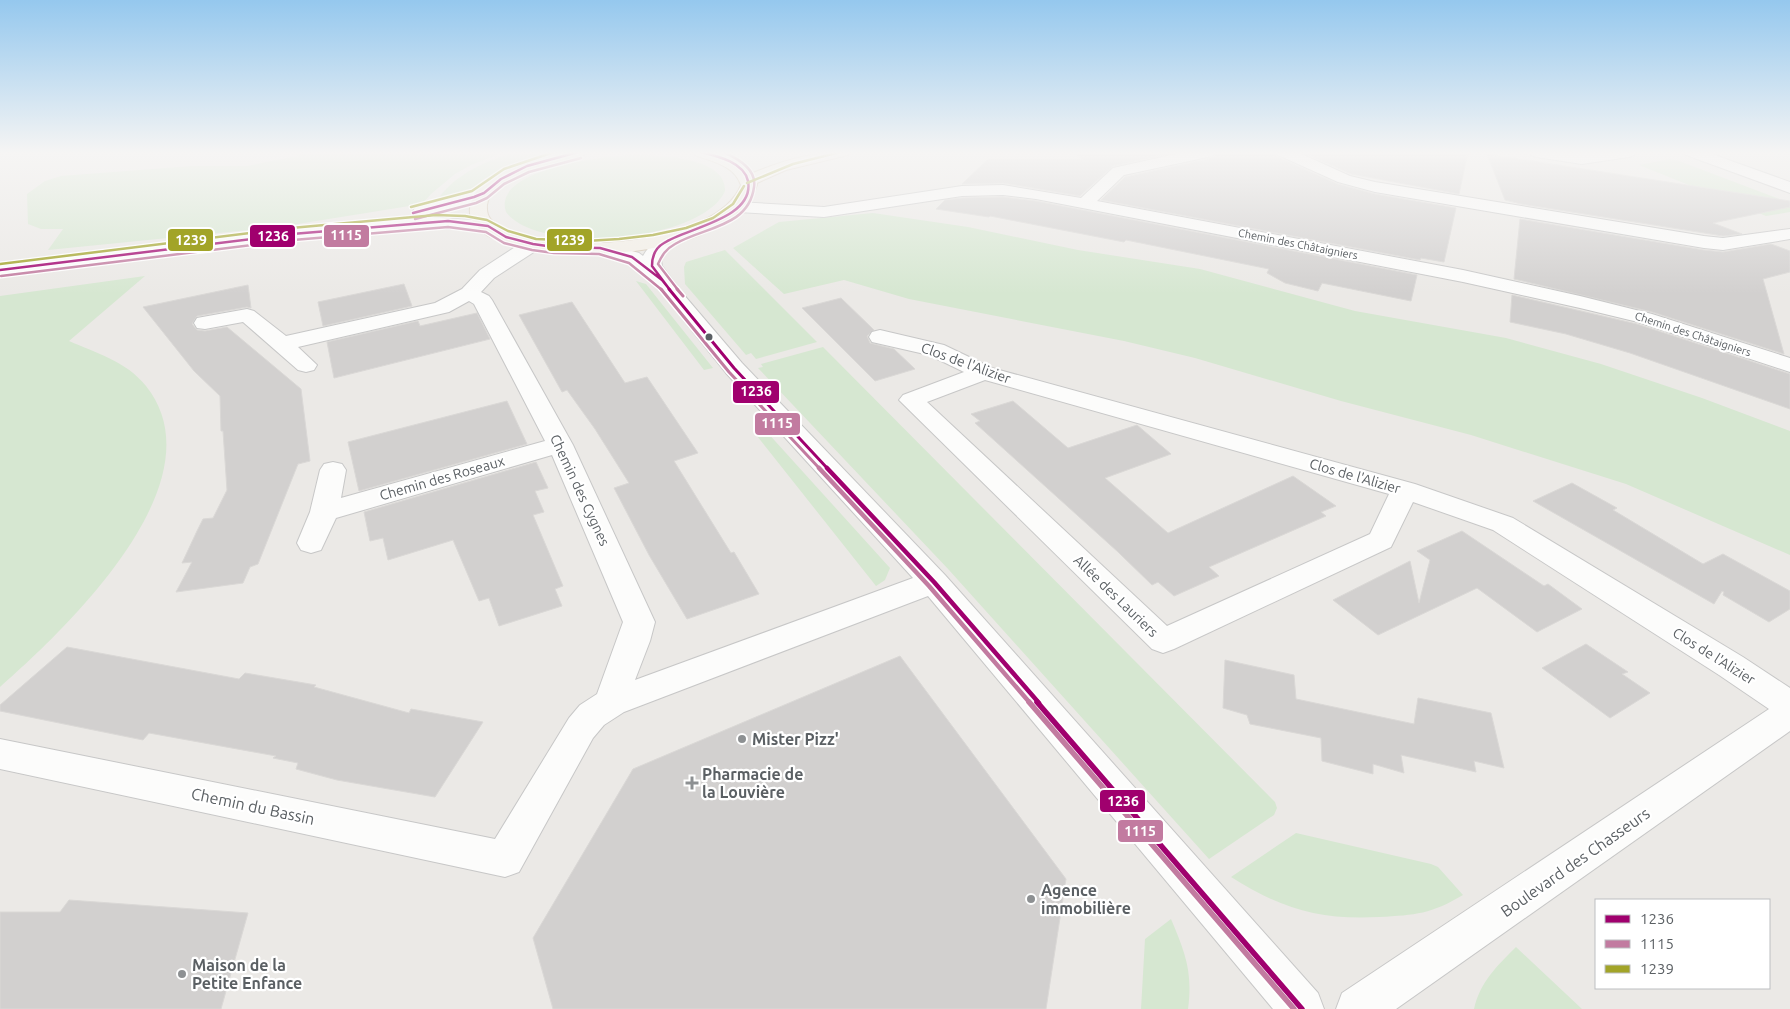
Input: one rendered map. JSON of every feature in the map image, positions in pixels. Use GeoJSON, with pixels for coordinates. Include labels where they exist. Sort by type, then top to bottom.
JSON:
{"type":"FeatureCollection","features":[{"type":"Feature","properties":{"kind":"main road"},"geometry":{"type":"LineString","coordinates":[[481,199],[478,213],[488,226],[506,237],[554,247],[600,248],[674,238],[711,224],[738,207],[744,199]]}},
{"type":"Feature","properties":{"kind":"street"},"geometry":{"type":"LineString","coordinates":[[292,234],[429,210],[464,199]]}},
{"type":"Feature","properties":{"kind":"street","name":"Chemin des Châtaigniers"},"geometry":{"type":"LineString","coordinates":[[738,207],[824,212],[911,199]]}},
{"type":"Feature","properties":{"kind":"street","name":"Chemin des Châtaigniers"},"geometry":{"type":"LineString","coordinates":[[1062,199],[1463,276],[1580,302],[1659,322],[1790,365]]}},
{"type":"Feature","properties":{"kind":"street"},"geometry":{"type":"LineString","coordinates":[[1085,203],[1089,199]]}},
{"type":"Feature","properties":{"kind":"street"},"geometry":{"type":"LineString","coordinates":[[1447,199],[1723,244],[1790,234]]}},
{"type":"Feature","properties":{"kind":"street"},"geometry":{"type":"LineString","coordinates":[[0,270],[292,234],[448,221],[488,226]]}},
{"type":"Feature","properties":{"kind":"street"},"geometry":{"type":"LineString","coordinates":[[674,238],[656,250],[651,260],[652,266],[662,280],[734,368],[934,582],[1302,1009]]}},
{"type":"Feature","properties":{"kind":"street"},"geometry":{"type":"LineString","coordinates":[[282,344],[442,308],[468,293],[488,274],[533,244]]}},
{"type":"Feature","properties":{"kind":"street"},"geometry":{"type":"LineString","coordinates":[[600,248],[632,257],[662,280]]}},
{"type":"Feature","properties":{"kind":"street","name":"Chemin des Cygnes"},"geometry":{"type":"LineString","coordinates":[[468,293],[482,300],[560,445],[639,622],[612,702]]}},
{"type":"Feature","properties":{"kind":"street"},"geometry":{"type":"LineString","coordinates":[[204,323],[248,315],[306,365]]}},
{"type":"Feature","properties":{"kind":"street","name":"Clos de l'Alizier"},"geometry":{"type":"LineString","coordinates":[[880,337],[936,350],[984,372],[1405,490],[1503,524],[1731,666],[1790,706]]}},
{"type":"Feature","properties":{"kind":"street","name":"Allée des Lauriers"},"geometry":{"type":"LineString","coordinates":[[984,372],[911,400],[1163,641],[1381,540],[1405,490]]}},
{"type":"Feature","properties":{"kind":"street","name":"Chemin des Roseaux"},"geometry":{"type":"LineString","coordinates":[[324,512],[560,445]]}},
{"type":"Feature","properties":{"kind":"street"},"geometry":{"type":"LineString","coordinates":[[311,543],[324,512],[333,470]]}},
{"type":"Feature","properties":{"kind":"street"},"geometry":{"type":"LineString","coordinates":[[612,702],[934,582]]}},
{"type":"Feature","properties":{"kind":"street","name":"Chemin du Bassin"},"geometry":{"type":"LineString","coordinates":[[0,754],[505,859],[581,728],[592,715],[612,702]]}},
{"type":"Feature","properties":{"kind":"street","name":"Boulevard des Chasseurs"},"geometry":{"type":"LineString","coordinates":[[1358,1009],[1790,713]]}},
{"type":"Feature","properties":{"kind":"green space"},"geometry":{"type":"Polygon","coordinates":[[[27,199],[426,199],[422,204],[279,227],[48,250],[63,229],[41,229],[28,224],[27,199]]]}},
{"type":"Feature","properties":{"kind":"green space"},"geometry":{"type":"Polygon","coordinates":[[[438,199],[449,199],[435,204],[438,199]]]}},
{"type":"Feature","properties":{"kind":"green space"},"geometry":{"type":"Polygon","coordinates":[[[506,199],[718,199],[711,208],[686,222],[655,232],[620,237],[584,238],[551,234],[524,226],[506,212],[506,199]]]}},
{"type":"Feature","properties":{"kind":"green space"},"geometry":{"type":"Polygon","coordinates":[[[1724,199],[1780,199],[1790,203],[1790,212],[1766,216],[1724,199]]]}},
{"type":"Feature","properties":{"kind":"green space"},"geometry":{"type":"Polygon","coordinates":[[[873,213],[968,227],[1078,250],[1200,269],[1355,311],[1506,338],[1601,364],[1702,398],[1790,431],[1790,555],[1626,484],[1471,435],[1341,401],[1195,358],[1124,341],[909,299],[844,280],[784,294],[733,248],[779,222],[873,213]]]}},
{"type":"Feature","properties":{"kind":"green space"},"geometry":{"type":"Polygon","coordinates":[[[725,250],[817,342],[756,359],[751,353],[746,355],[685,284],[684,267],[686,262],[725,250]]]}},
{"type":"Feature","properties":{"kind":"green space"},"geometry":{"type":"Polygon","coordinates":[[[145,276],[69,341],[120,364],[138,377],[146,386],[164,424],[165,465],[151,508],[126,550],[95,591],[61,629],[0,687],[0,296],[145,276]]]}},
{"type":"Feature","properties":{"kind":"green space"},"geometry":{"type":"Polygon","coordinates":[[[636,281],[646,284],[713,368],[704,370],[636,281]]]}},
{"type":"Feature","properties":{"kind":"green space"},"geometry":{"type":"Polygon","coordinates":[[[823,347],[1275,802],[1277,808],[1274,815],[1209,859],[949,570],[758,368],[763,367],[761,364],[823,347]]]}},
{"type":"Feature","properties":{"kind":"green space"},"geometry":{"type":"Polygon","coordinates":[[[766,431],[890,568],[885,580],[876,586],[757,436],[766,431]]]}},
{"type":"Feature","properties":{"kind":"green space"},"geometry":{"type":"Polygon","coordinates":[[[1296,833],[1431,864],[1438,867],[1463,895],[1432,910],[1413,914],[1379,917],[1338,917],[1284,905],[1231,877],[1296,833]]]}},
{"type":"Feature","properties":{"kind":"green space"},"geometry":{"type":"Polygon","coordinates":[[[1171,919],[1187,962],[1189,973],[1188,1009],[1141,1009],[1145,939],[1171,919]]]}},
{"type":"Feature","properties":{"kind":"green space"},"geometry":{"type":"Polygon","coordinates":[[[1516,947],[1582,1009],[1474,1009],[1485,983],[1516,947]]]}},
{"type":"Feature","properties":{"kind":"building"},"geometry":{"type":"Polygon","coordinates":[[[1020,199],[1036,201],[1417,275],[1411,301],[1322,283],[1318,291],[1285,283],[1267,273],[1269,269],[1126,240],[1124,242],[990,216],[936,209],[945,200],[1020,199]]]}},
{"type":"Feature","properties":{"kind":"building"},"geometry":{"type":"Polygon","coordinates":[[[1404,199],[1456,208],[1444,262],[1421,258],[1420,260],[1101,200],[1404,199]]]}},
{"type":"Feature","properties":{"kind":"building"},"geometry":{"type":"Polygon","coordinates":[[[1778,199],[1790,201],[1790,207],[1713,223],[1742,234],[1723,236],[1505,200],[1778,199]]]}},
{"type":"Feature","properties":{"kind":"building"},"geometry":{"type":"Polygon","coordinates":[[[1520,219],[1704,250],[1723,252],[1771,244],[1790,251],[1790,272],[1763,279],[1784,354],[1652,312],[1514,279],[1520,219]]]}},
{"type":"Feature","properties":{"kind":"building"},"geometry":{"type":"Polygon","coordinates":[[[404,284],[412,306],[323,326],[318,302],[404,284]]]}},
{"type":"Feature","properties":{"kind":"building"},"geometry":{"type":"Polygon","coordinates":[[[248,285],[251,308],[247,307],[197,316],[192,324],[197,330],[205,331],[227,327],[301,389],[310,461],[298,464],[258,564],[250,567],[243,583],[176,592],[192,562],[182,563],[203,519],[213,518],[227,490],[223,431],[221,431],[220,396],[194,371],[143,307],[248,285]]]}},
{"type":"Feature","properties":{"kind":"building"},"geometry":{"type":"Polygon","coordinates":[[[1512,295],[1637,324],[1790,374],[1790,409],[1630,353],[1566,334],[1510,322],[1512,295]]]}},
{"type":"Feature","properties":{"kind":"building"},"geometry":{"type":"Polygon","coordinates":[[[841,298],[874,330],[867,336],[870,343],[894,349],[915,369],[875,381],[802,308],[841,298]]]}},
{"type":"Feature","properties":{"kind":"building"},"geometry":{"type":"Polygon","coordinates":[[[572,302],[625,383],[647,377],[698,453],[674,461],[731,553],[734,552],[759,594],[687,619],[649,555],[614,488],[629,483],[595,429],[567,390],[562,392],[519,315],[572,302]]]}},
{"type":"Feature","properties":{"kind":"building"},"geometry":{"type":"Polygon","coordinates":[[[477,313],[490,339],[334,378],[327,342],[418,321],[420,326],[477,313]]]}},
{"type":"Feature","properties":{"kind":"building"},"geometry":{"type":"Polygon","coordinates":[[[507,401],[527,444],[359,491],[348,442],[507,401]]]}},
{"type":"Feature","properties":{"kind":"building"},"geometry":{"type":"Polygon","coordinates":[[[1013,401],[1068,448],[1137,425],[1171,454],[1105,478],[1168,533],[1293,476],[1336,506],[1321,512],[1326,516],[1209,567],[1219,576],[1174,596],[1158,582],[1152,585],[975,423],[980,421],[971,414],[1013,401]]]}},
{"type":"Feature","properties":{"kind":"building"},"geometry":{"type":"Polygon","coordinates":[[[536,462],[548,488],[535,491],[544,512],[533,515],[563,586],[555,589],[562,606],[499,626],[489,598],[479,601],[453,540],[388,560],[383,538],[370,541],[364,512],[536,462]]]}},
{"type":"Feature","properties":{"kind":"building"},"geometry":{"type":"Polygon","coordinates":[[[1572,483],[1617,508],[1613,510],[1703,564],[1723,554],[1790,591],[1790,609],[1769,622],[1723,595],[1724,592],[1722,591],[1714,604],[1533,501],[1572,483]]]}},
{"type":"Feature","properties":{"kind":"building"},"geometry":{"type":"Polygon","coordinates":[[[1462,531],[1544,586],[1548,584],[1582,609],[1537,632],[1477,588],[1378,635],[1333,600],[1410,561],[1419,603],[1430,560],[1417,551],[1462,531]]]}},
{"type":"Feature","properties":{"kind":"building"},"geometry":{"type":"Polygon","coordinates":[[[1586,644],[1628,672],[1622,674],[1650,693],[1610,718],[1542,668],[1586,644]]]}},
{"type":"Feature","properties":{"kind":"building"},"geometry":{"type":"Polygon","coordinates":[[[67,647],[239,679],[245,673],[316,685],[314,687],[409,713],[411,709],[483,722],[435,797],[337,780],[296,769],[298,763],[273,758],[276,756],[149,733],[143,740],[0,711],[0,705],[67,647]]]}},
{"type":"Feature","properties":{"kind":"building"},"geometry":{"type":"Polygon","coordinates":[[[900,656],[1066,879],[1046,1009],[553,1009],[533,938],[633,769],[900,656]]]}},
{"type":"Feature","properties":{"kind":"building"},"geometry":{"type":"Polygon","coordinates":[[[1225,660],[1294,675],[1296,699],[1414,724],[1418,698],[1491,713],[1504,768],[1474,761],[1476,772],[1401,755],[1404,773],[1373,764],[1373,774],[1322,761],[1321,738],[1250,724],[1247,715],[1223,708],[1225,660]]]}},
{"type":"Feature","properties":{"kind":"building"},"geometry":{"type":"Polygon","coordinates":[[[69,900],[248,913],[221,1009],[0,1009],[0,912],[60,912],[69,900]]]}},
{"type":"Feature","properties":{"kind":"transit line","name":"1239"},"geometry":{"type":"LineString","coordinates":[[411,207],[441,199]]}},
{"type":"Feature","properties":{"kind":"transit line","name":"1236"},"geometry":{"type":"LineString","coordinates":[[413,213],[466,199]]}},
{"type":"Feature","properties":{"kind":"transit line","name":"1115"},"geometry":{"type":"LineString","coordinates":[[415,219],[485,199]]}},
{"type":"Feature","properties":{"kind":"transit line","name":"1239"},"geometry":{"type":"LineString","coordinates":[[0,264],[291,228],[436,215],[465,216],[487,220],[508,231],[536,239],[586,241],[619,239],[653,235],[686,228],[713,218],[733,204],[736,199]]}},
{"type":"Feature","properties":{"kind":"transit line","name":"1236"},"geometry":{"type":"LineString","coordinates":[[678,300],[652,266],[655,251],[667,241],[731,213],[741,205],[744,199]]}},
{"type":"Feature","properties":{"kind":"transit line","name":"1115"},"geometry":{"type":"LineString","coordinates":[[683,296],[658,264],[663,253],[675,244],[727,223],[742,213],[752,199]]}},
{"type":"Feature","properties":{"kind":"transit line","name":"1236"},"geometry":{"type":"LineString","coordinates":[[0,270],[292,234],[448,221],[488,226],[506,237],[533,244],[554,247],[600,248],[632,257],[662,280],[734,368],[934,582],[1302,1009]]}},
{"type":"Feature","properties":{"kind":"transit line","name":"1115"},"geometry":{"type":"LineString","coordinates":[[1,276],[293,240],[448,227],[486,232],[504,243],[532,250],[554,253],[599,254],[629,263],[658,285],[729,372],[929,586],[1294,1009]]}},
{"type":"Feature","properties":{"kind":"place","name":"Mister Pizz'"},"geometry":{"type":"Point","coordinates":[742,739]}},
{"type":"Feature","properties":{"kind":"place","name":"Pharmacie de la Louvière"},"geometry":{"type":"Point","coordinates":[692,783]}},
{"type":"Feature","properties":{"kind":"place","name":"Agence immobilière"},"geometry":{"type":"Point","coordinates":[1031,899]}},
{"type":"Feature","properties":{"kind":"place","name":"Maison de la Petite Enfance"},"geometry":{"type":"Point","coordinates":[182,974]}}]}
